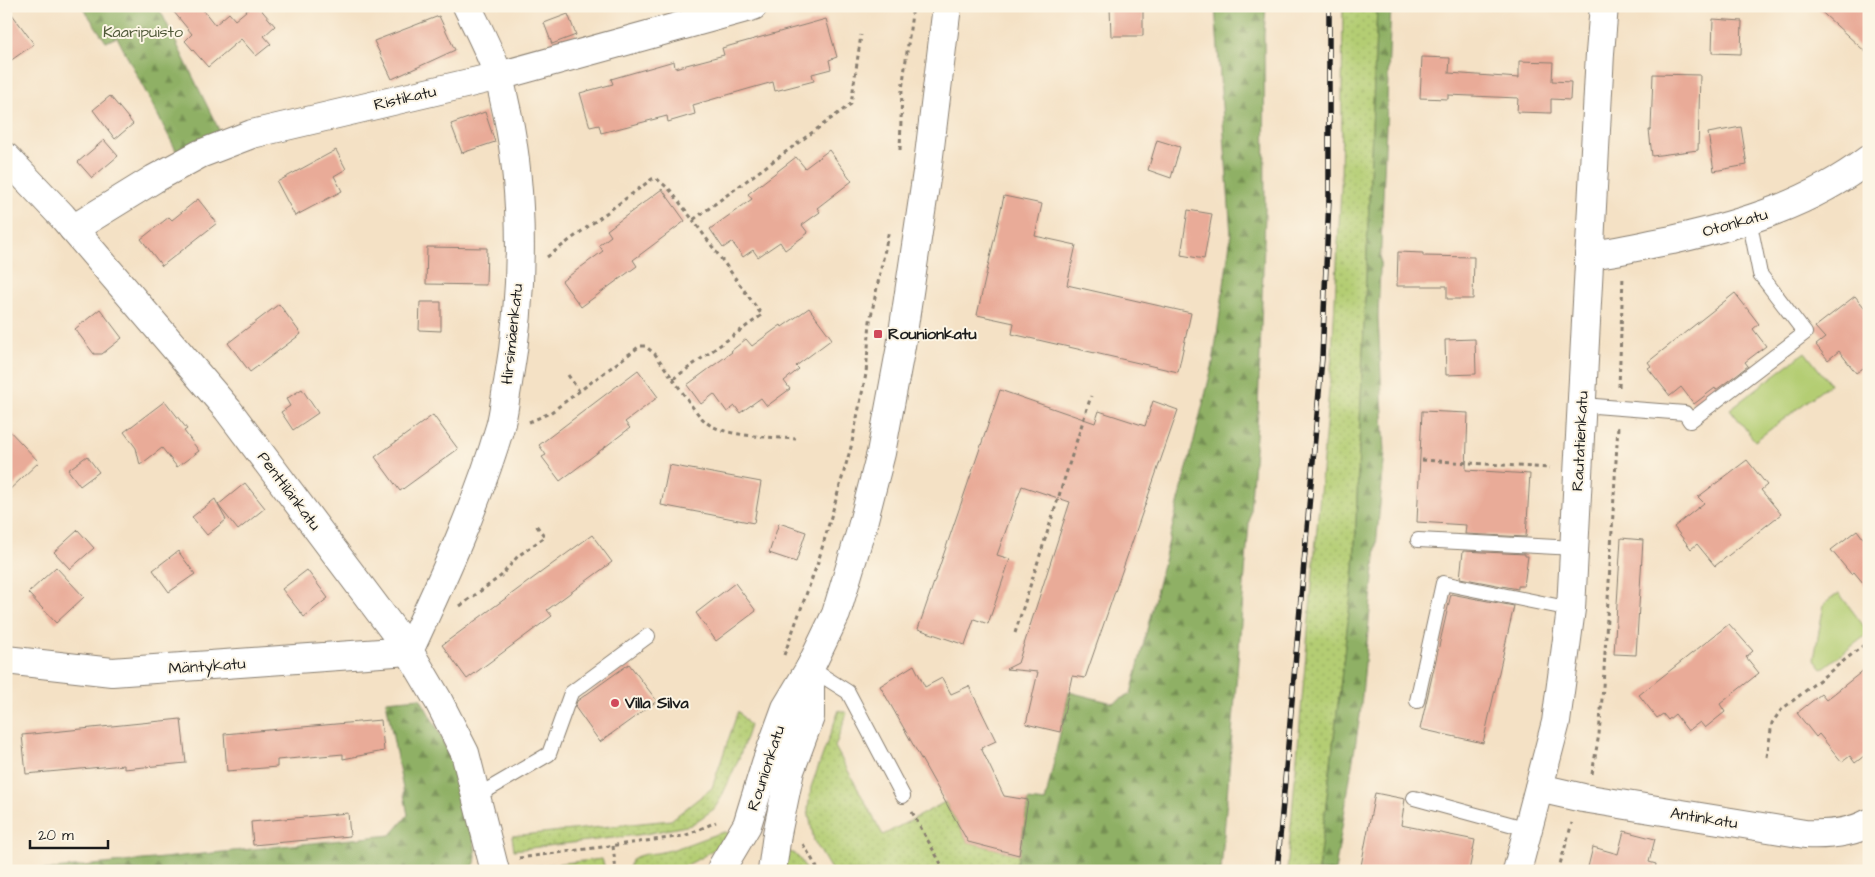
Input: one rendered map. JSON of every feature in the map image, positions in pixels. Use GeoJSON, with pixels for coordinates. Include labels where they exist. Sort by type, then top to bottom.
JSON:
{"type":"FeatureCollection","features":[{"type":"Feature","properties":{"kind":"street","name":"Hirsimäenkatu"},"geometry":{"type":"LineString","coordinates":[[409,651],[458,544],[484,477],[500,425],[516,332],[519,278],[516,166],[499,76],[467,6]]}},
{"type":"Feature","properties":{"kind":"street","name":"Ristikatu"},"geometry":{"type":"LineString","coordinates":[[73,229],[154,179],[200,154],[252,134],[499,76],[753,6]]}},
{"type":"Feature","properties":{"kind":"street","name":"Rounionkatu"},"geometry":{"type":"LineString","coordinates":[[721,870],[747,825],[766,763],[786,708],[810,668],[836,614],[857,545],[881,453],[902,346],[927,172],[947,6]]}},
{"type":"Feature","properties":{"kind":"street","name":"Rautatienkatu"},"geometry":{"type":"LineString","coordinates":[[1518,871],[1556,722],[1571,609],[1582,405],[1602,253],[1600,55],[1604,6]]}},
{"type":"Feature","properties":{"kind":"street","name":"Penttilänkatu"},"geometry":{"type":"LineString","coordinates":[[6,157],[73,229],[228,410],[409,651],[466,753],[494,866]]}},
{"type":"Feature","properties":{"kind":"street","name":"Otonkatu"},"geometry":{"type":"LineString","coordinates":[[1602,253],[1714,231],[1782,210],[1847,176],[1869,159]]}},
{"type":"Feature","properties":{"kind":"street","name":"Mäntykatu"},"geometry":{"type":"LineString","coordinates":[[6,660],[112,672],[409,651]]}},
{"type":"Feature","properties":{"kind":"street","name":"Rounionkatu"},"geometry":{"type":"LineString","coordinates":[[772,871],[777,834],[790,771],[810,717],[810,668]]}},
{"type":"Feature","properties":{"kind":"street","name":"Antinkatu"},"geometry":{"type":"LineString","coordinates":[[1539,788],[1583,798],[1805,834],[1841,832],[1869,823]]}},
{"type":"Feature","properties":{"kind":"lane"},"geometry":{"type":"LineString","coordinates":[[1582,405],[1685,413],[1690,421],[1805,333],[1760,274],[1749,220]]}},
{"type":"Feature","properties":{"kind":"lane"},"geometry":{"type":"LineString","coordinates":[[1418,540],[1575,548]]}},
{"type":"Feature","properties":{"kind":"lane"},"geometry":{"type":"LineString","coordinates":[[1417,701],[1443,583],[1571,609]]}},
{"type":"Feature","properties":{"kind":"lane"},"geometry":{"type":"LineString","coordinates":[[477,796],[549,754],[570,693],[648,636]]}},
{"type":"Feature","properties":{"kind":"lane"},"geometry":{"type":"LineString","coordinates":[[810,668],[848,692],[904,796]]}},
{"type":"Feature","properties":{"kind":"lane"},"geometry":{"type":"LineString","coordinates":[[1414,798],[1528,829]]}},
{"type":"Feature","properties":{"kind":"path"},"geometry":{"type":"LineString","coordinates":[[900,155],[902,90],[912,6]]}},
{"type":"Feature","properties":{"kind":"path"},"geometry":{"type":"LineString","coordinates":[[693,220],[851,104],[861,36]]}},
{"type":"Feature","properties":{"kind":"path"},"geometry":{"type":"LineString","coordinates":[[519,278],[652,179],[656,178],[670,190],[762,315],[673,379]]}},
{"type":"Feature","properties":{"kind":"path"},"geometry":{"type":"LineString","coordinates":[[781,664],[818,562],[851,447],[866,374],[870,321],[890,227]]}},
{"type":"Feature","properties":{"kind":"path"},"geometry":{"type":"LineString","coordinates":[[1558,871],[1573,818],[1592,778],[1601,715],[1618,408],[1623,273],[1602,253]]}},
{"type":"Feature","properties":{"kind":"path"},"geometry":{"type":"LineString","coordinates":[[500,425],[521,424],[550,413],[640,346],[645,346],[655,354],[704,421],[714,428],[730,433],[796,439]]}},
{"type":"Feature","properties":{"kind":"path"},"geometry":{"type":"LineString","coordinates":[[568,375],[579,391]]}},
{"type":"Feature","properties":{"kind":"path"},"geometry":{"type":"LineString","coordinates":[[1015,633],[1092,396]]}},
{"type":"Feature","properties":{"kind":"path"},"geometry":{"type":"LineString","coordinates":[[1422,460],[1550,468]]}},
{"type":"Feature","properties":{"kind":"path"},"geometry":{"type":"LineString","coordinates":[[425,618],[436,619],[449,614],[501,576],[518,556],[545,537],[536,525]]}},
{"type":"Feature","properties":{"kind":"path"},"geometry":{"type":"LineString","coordinates":[[1767,757],[1772,723],[1781,710],[1869,641]]}},
{"type":"Feature","properties":{"kind":"path"},"geometry":{"type":"LineString","coordinates":[[904,796],[945,871]]}},
{"type":"Feature","properties":{"kind":"path"},"geometry":{"type":"LineString","coordinates":[[494,866],[684,836],[718,822]]}},
{"type":"Feature","properties":{"kind":"path"},"geometry":{"type":"LineString","coordinates":[[613,846],[616,871]]}},
{"type":"Feature","properties":{"kind":"green space","name":"Kaaripuisto"},"geometry":{"type":"Polygon","coordinates":[[[82,6],[156,6],[162,14],[222,136],[178,154],[117,37],[106,42],[82,6]]]}},
{"type":"Feature","properties":{"kind":"green space"},"geometry":{"type":"Polygon","coordinates":[[[1215,6],[1266,6],[1264,34],[1265,214],[1258,412],[1221,871],[1021,871],[1016,864],[1028,800],[1045,802],[1069,692],[1113,703],[1131,694],[1213,363],[1231,235],[1215,6]]]}},
{"type":"Feature","properties":{"kind":"green space"},"geometry":{"type":"Polygon","coordinates":[[[1343,6],[1377,6],[1354,571],[1318,871],[1287,871],[1332,356],[1341,188],[1343,6]]]}},
{"type":"Feature","properties":{"kind":"green space"},"geometry":{"type":"Polygon","coordinates":[[[1377,6],[1391,6],[1378,318],[1385,452],[1360,716],[1335,871],[1318,871],[1354,571],[1377,6]]]}},
{"type":"Feature","properties":{"kind":"green space"},"geometry":{"type":"Polygon","coordinates":[[[1805,352],[1830,384],[1755,441],[1730,409],[1805,352]]]}},
{"type":"Feature","properties":{"kind":"green space"},"geometry":{"type":"Polygon","coordinates":[[[1839,593],[1869,633],[1822,669],[1814,659],[1824,604],[1839,593]]]}},
{"type":"Feature","properties":{"kind":"green space"},"geometry":{"type":"Polygon","coordinates":[[[420,698],[438,730],[459,778],[474,839],[476,856],[475,863],[470,871],[34,871],[391,835],[408,815],[386,701],[420,698]]]}},
{"type":"Feature","properties":{"kind":"green space"},"geometry":{"type":"Polygon","coordinates":[[[839,710],[847,713],[835,747],[883,835],[945,802],[968,842],[1019,855],[1016,864],[1021,871],[832,871],[814,841],[808,810],[811,787],[839,710]]]}},
{"type":"Feature","properties":{"kind":"green space"},"geometry":{"type":"Polygon","coordinates":[[[738,711],[750,726],[739,758],[714,809],[691,825],[645,834],[514,850],[512,836],[671,820],[712,788],[738,711]]]}},
{"type":"Feature","properties":{"kind":"green space"},"geometry":{"type":"Polygon","coordinates":[[[724,832],[731,833],[711,851],[684,866],[668,871],[628,871],[631,860],[637,857],[674,849],[724,832]]]}},
{"type":"Feature","properties":{"kind":"green space"},"geometry":{"type":"Polygon","coordinates":[[[786,851],[799,858],[806,871],[785,871],[786,851]]]}},
{"type":"Feature","properties":{"kind":"green space"},"geometry":{"type":"Polygon","coordinates":[[[602,859],[606,871],[518,871],[517,868],[602,859]]]}},
{"type":"Feature","properties":{"kind":"building"},"geometry":{"type":"Polygon","coordinates":[[[6,6],[34,44],[6,64],[6,6]]]}},
{"type":"Feature","properties":{"kind":"building"},"geometry":{"type":"Polygon","coordinates":[[[169,6],[200,6],[215,25],[229,13],[235,20],[252,6],[258,6],[275,26],[264,36],[271,44],[256,56],[241,39],[208,67],[185,41],[192,34],[169,6]]]}},
{"type":"Feature","properties":{"kind":"building"},"geometry":{"type":"Polygon","coordinates":[[[1815,6],[1869,6],[1869,55],[1815,6]]]}},
{"type":"Feature","properties":{"kind":"building"},"geometry":{"type":"Polygon","coordinates":[[[1110,7],[1143,7],[1143,36],[1111,36],[1110,7]]]}},
{"type":"Feature","properties":{"kind":"building"},"geometry":{"type":"Polygon","coordinates":[[[568,14],[576,35],[552,44],[544,23],[568,14]]]}},
{"type":"Feature","properties":{"kind":"building"},"geometry":{"type":"Polygon","coordinates":[[[439,16],[455,50],[392,79],[374,41],[439,16]]]}},
{"type":"Feature","properties":{"kind":"building"},"geometry":{"type":"Polygon","coordinates":[[[826,19],[837,57],[829,60],[831,69],[812,74],[814,81],[775,91],[773,82],[748,89],[693,105],[695,114],[668,122],[667,116],[601,133],[599,125],[590,127],[580,93],[613,84],[611,79],[674,61],[675,68],[724,55],[722,48],[826,19]]]}},
{"type":"Feature","properties":{"kind":"building"},"geometry":{"type":"Polygon","coordinates":[[[1713,19],[1742,21],[1741,54],[1712,53],[1713,19]]]}},
{"type":"Feature","properties":{"kind":"building"},"geometry":{"type":"Polygon","coordinates":[[[1422,57],[1450,58],[1449,73],[1519,78],[1519,61],[1553,62],[1552,81],[1571,82],[1570,100],[1551,99],[1551,113],[1517,112],[1518,98],[1448,95],[1448,99],[1420,98],[1422,57]]]}},
{"type":"Feature","properties":{"kind":"building"},"geometry":{"type":"Polygon","coordinates":[[[1653,74],[1700,75],[1698,150],[1652,156],[1649,130],[1651,130],[1653,74]]]}},
{"type":"Feature","properties":{"kind":"building"},"geometry":{"type":"Polygon","coordinates":[[[110,96],[133,124],[115,139],[93,110],[110,96]]]}},
{"type":"Feature","properties":{"kind":"building"},"geometry":{"type":"Polygon","coordinates":[[[485,112],[495,142],[462,153],[451,124],[485,112]]]}},
{"type":"Feature","properties":{"kind":"building"},"geometry":{"type":"Polygon","coordinates":[[[1741,127],[1747,165],[1714,171],[1708,133],[1741,127]]]}},
{"type":"Feature","properties":{"kind":"building"},"geometry":{"type":"Polygon","coordinates":[[[104,140],[118,156],[92,178],[78,162],[104,140]]]}},
{"type":"Feature","properties":{"kind":"building"},"geometry":{"type":"Polygon","coordinates":[[[1157,140],[1180,147],[1171,178],[1148,170],[1157,140]]]}},
{"type":"Feature","properties":{"kind":"building"},"geometry":{"type":"Polygon","coordinates":[[[336,150],[346,169],[334,176],[342,191],[295,216],[277,182],[336,150]]]}},
{"type":"Feature","properties":{"kind":"building"},"geometry":{"type":"Polygon","coordinates":[[[829,150],[852,181],[817,208],[820,212],[802,225],[808,233],[785,250],[780,242],[758,257],[753,250],[743,257],[732,242],[723,248],[710,229],[752,199],[748,194],[796,157],[805,168],[829,150]]]}},
{"type":"Feature","properties":{"kind":"building"},"geometry":{"type":"Polygon","coordinates":[[[662,189],[685,221],[633,260],[637,266],[581,307],[562,281],[603,251],[599,245],[611,236],[607,230],[662,189]]]}},
{"type":"Feature","properties":{"kind":"building"},"geometry":{"type":"Polygon","coordinates":[[[1004,196],[1042,204],[1035,236],[1076,245],[1067,285],[1191,313],[1178,372],[1012,334],[1014,323],[977,315],[1004,196]]]}},
{"type":"Feature","properties":{"kind":"building"},"geometry":{"type":"Polygon","coordinates":[[[198,199],[217,223],[162,266],[141,239],[169,217],[172,220],[198,199]]]}},
{"type":"Feature","properties":{"kind":"building"},"geometry":{"type":"Polygon","coordinates":[[[1188,210],[1212,214],[1204,259],[1181,255],[1188,210]]]}},
{"type":"Feature","properties":{"kind":"building"},"geometry":{"type":"Polygon","coordinates":[[[427,247],[487,248],[486,285],[426,284],[427,247]]]}},
{"type":"Feature","properties":{"kind":"building"},"geometry":{"type":"Polygon","coordinates":[[[1398,252],[1423,253],[1423,256],[1474,257],[1473,299],[1447,299],[1447,286],[1397,286],[1398,252]]]}},
{"type":"Feature","properties":{"kind":"building"},"geometry":{"type":"Polygon","coordinates":[[[1735,293],[1759,324],[1753,329],[1766,346],[1745,362],[1748,366],[1694,404],[1681,387],[1670,396],[1648,368],[1651,366],[1648,362],[1735,293]]]}},
{"type":"Feature","properties":{"kind":"building"},"geometry":{"type":"Polygon","coordinates":[[[1855,296],[1869,313],[1869,364],[1856,373],[1839,351],[1828,360],[1816,345],[1825,338],[1815,327],[1855,296]]]}},
{"type":"Feature","properties":{"kind":"building"},"geometry":{"type":"Polygon","coordinates":[[[420,302],[441,302],[441,331],[419,330],[420,302]]]}},
{"type":"Feature","properties":{"kind":"building"},"geometry":{"type":"Polygon","coordinates":[[[279,304],[301,334],[250,372],[228,343],[279,304]]]}},
{"type":"Feature","properties":{"kind":"building"},"geometry":{"type":"Polygon","coordinates":[[[809,308],[832,339],[796,366],[799,369],[784,381],[790,389],[767,406],[761,398],[740,413],[735,406],[727,412],[714,394],[701,404],[687,385],[732,352],[746,339],[752,346],[809,308]]]}},
{"type":"Feature","properties":{"kind":"building"},"geometry":{"type":"Polygon","coordinates":[[[100,309],[122,338],[102,354],[94,354],[75,329],[100,309]]]}},
{"type":"Feature","properties":{"kind":"building"},"geometry":{"type":"Polygon","coordinates":[[[1475,339],[1476,374],[1446,375],[1445,340],[1475,339]]]}},
{"type":"Feature","properties":{"kind":"building"},"geometry":{"type":"Polygon","coordinates":[[[638,370],[658,397],[625,422],[630,428],[560,481],[542,457],[546,455],[539,445],[638,370]]]}},
{"type":"Feature","properties":{"kind":"building"},"geometry":{"type":"Polygon","coordinates":[[[302,389],[318,413],[293,430],[281,412],[290,406],[286,399],[302,389]]]}},
{"type":"Feature","properties":{"kind":"building"},"geometry":{"type":"Polygon","coordinates":[[[1000,390],[1095,423],[1099,411],[1145,426],[1153,401],[1178,410],[1085,678],[1072,676],[1060,732],[1026,724],[1038,672],[1006,669],[1018,663],[1070,502],[1022,486],[997,555],[1010,559],[988,624],[974,619],[965,645],[918,629],[1000,390]]]}},
{"type":"Feature","properties":{"kind":"building"},"geometry":{"type":"Polygon","coordinates":[[[165,401],[187,429],[184,431],[199,451],[177,467],[162,448],[140,465],[136,448],[124,432],[165,401]]]}},
{"type":"Feature","properties":{"kind":"building"},"geometry":{"type":"Polygon","coordinates":[[[1422,411],[1468,413],[1466,470],[1530,474],[1526,537],[1465,534],[1466,525],[1417,522],[1422,411]]]}},
{"type":"Feature","properties":{"kind":"building"},"geometry":{"type":"Polygon","coordinates":[[[433,415],[458,449],[400,491],[375,457],[433,415]]]}},
{"type":"Feature","properties":{"kind":"building"},"geometry":{"type":"Polygon","coordinates":[[[6,427],[39,462],[6,493],[6,427]]]}},
{"type":"Feature","properties":{"kind":"building"},"geometry":{"type":"Polygon","coordinates":[[[87,456],[99,472],[80,486],[68,470],[87,456]]]}},
{"type":"Feature","properties":{"kind":"building"},"geometry":{"type":"Polygon","coordinates":[[[1747,460],[1767,485],[1761,490],[1781,514],[1715,566],[1697,544],[1691,549],[1674,527],[1704,503],[1698,497],[1747,460]]]}},
{"type":"Feature","properties":{"kind":"building"},"geometry":{"type":"Polygon","coordinates":[[[669,465],[761,482],[754,523],[661,505],[669,465]]]}},
{"type":"Feature","properties":{"kind":"building"},"geometry":{"type":"Polygon","coordinates":[[[245,483],[265,508],[238,530],[218,505],[245,483]]]}},
{"type":"Feature","properties":{"kind":"building"},"geometry":{"type":"Polygon","coordinates":[[[215,499],[226,520],[207,535],[192,517],[215,499]]]}},
{"type":"Feature","properties":{"kind":"building"},"geometry":{"type":"Polygon","coordinates":[[[779,523],[806,532],[796,562],[769,553],[779,523]]]}},
{"type":"Feature","properties":{"kind":"building"},"geometry":{"type":"Polygon","coordinates":[[[78,530],[94,548],[70,569],[54,552],[78,530]]]}},
{"type":"Feature","properties":{"kind":"building"},"geometry":{"type":"Polygon","coordinates":[[[1857,530],[1869,546],[1869,590],[1854,572],[1851,574],[1831,550],[1857,530]]]}},
{"type":"Feature","properties":{"kind":"building"},"geometry":{"type":"Polygon","coordinates":[[[592,535],[612,562],[547,610],[552,616],[467,679],[442,645],[592,535]]]}},
{"type":"Feature","properties":{"kind":"building"},"geometry":{"type":"Polygon","coordinates":[[[1621,538],[1643,540],[1636,655],[1614,654],[1621,538]]]}},
{"type":"Feature","properties":{"kind":"building"},"geometry":{"type":"Polygon","coordinates":[[[178,551],[195,574],[169,592],[153,570],[178,551]]]}},
{"type":"Feature","properties":{"kind":"building"},"geometry":{"type":"Polygon","coordinates":[[[1463,551],[1525,554],[1525,556],[1528,556],[1524,586],[1518,586],[1518,589],[1460,578],[1463,551]]]}},
{"type":"Feature","properties":{"kind":"building"},"geometry":{"type":"Polygon","coordinates":[[[56,567],[84,597],[56,623],[28,593],[56,567]]]}},
{"type":"Feature","properties":{"kind":"building"},"geometry":{"type":"Polygon","coordinates":[[[307,570],[328,598],[304,617],[282,589],[307,570]]]}},
{"type":"Feature","properties":{"kind":"building"},"geometry":{"type":"Polygon","coordinates":[[[735,583],[756,611],[716,641],[696,613],[735,583]]]}},
{"type":"Feature","properties":{"kind":"building"},"geometry":{"type":"Polygon","coordinates":[[[1451,594],[1514,606],[1483,743],[1420,729],[1451,594]]]}},
{"type":"Feature","properties":{"kind":"building"},"geometry":{"type":"Polygon","coordinates":[[[1729,624],[1753,651],[1746,657],[1759,673],[1720,704],[1725,712],[1705,728],[1700,722],[1688,731],[1675,714],[1668,720],[1663,714],[1657,718],[1639,695],[1729,624]]]}},
{"type":"Feature","properties":{"kind":"building","name":"Villa Silva"},"geometry":{"type":"Polygon","coordinates":[[[629,664],[657,701],[600,742],[575,707],[577,701],[629,664]]]}},
{"type":"Feature","properties":{"kind":"building"},"geometry":{"type":"Polygon","coordinates":[[[914,665],[925,687],[942,678],[951,694],[969,686],[996,741],[981,748],[1004,796],[1028,800],[1019,855],[968,842],[880,686],[914,665]]]}},
{"type":"Feature","properties":{"kind":"building"},"geometry":{"type":"Polygon","coordinates":[[[1869,666],[1869,752],[1855,763],[1850,756],[1842,762],[1819,734],[1816,737],[1797,713],[1821,694],[1826,700],[1869,666]]]}},
{"type":"Feature","properties":{"kind":"building"},"geometry":{"type":"Polygon","coordinates":[[[181,719],[186,763],[124,769],[124,765],[26,774],[22,735],[181,719]]]}},
{"type":"Feature","properties":{"kind":"building"},"geometry":{"type":"Polygon","coordinates":[[[381,720],[384,751],[343,759],[343,754],[277,760],[277,767],[227,771],[224,734],[381,720]]]}},
{"type":"Feature","properties":{"kind":"building"},"geometry":{"type":"Polygon","coordinates":[[[1375,793],[1405,799],[1401,825],[1475,840],[1469,871],[1360,871],[1375,793]]]}},
{"type":"Feature","properties":{"kind":"building"},"geometry":{"type":"Polygon","coordinates":[[[348,813],[350,836],[253,845],[251,822],[348,813]]]}},
{"type":"Feature","properties":{"kind":"building"},"geometry":{"type":"Polygon","coordinates":[[[1624,831],[1655,839],[1649,862],[1656,864],[1655,871],[1587,871],[1593,847],[1618,854],[1624,831]]]}},
{"type":"Feature","properties":{"kind":"railway"},"geometry":{"type":"LineString","coordinates":[[1277,871],[1322,358],[1329,199],[1329,6]]}},
{"type":"Feature","properties":{"kind":"place","name":"Rounionkatu"},"geometry":{"type":"Point","coordinates":[878,334]}},
{"type":"Feature","properties":{"kind":"place","name":"Villa Silva"},"geometry":{"type":"Point","coordinates":[615,703]}}]}
